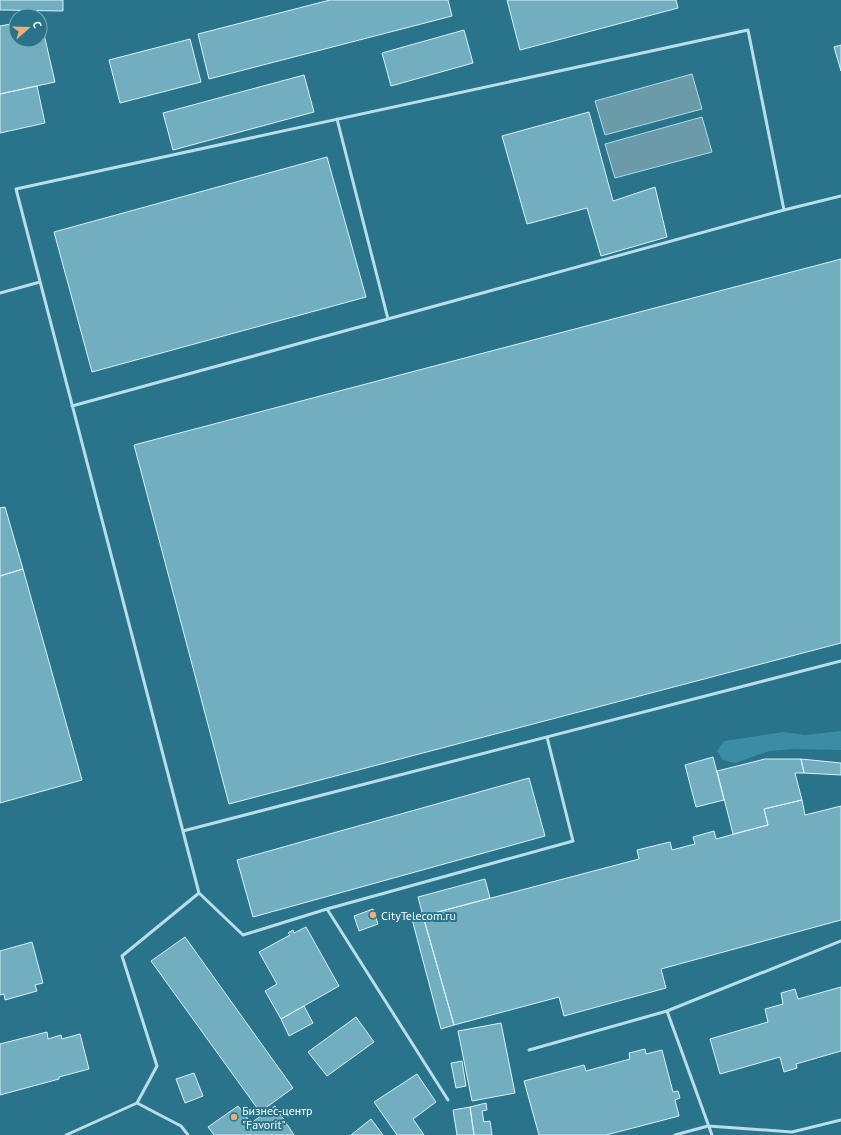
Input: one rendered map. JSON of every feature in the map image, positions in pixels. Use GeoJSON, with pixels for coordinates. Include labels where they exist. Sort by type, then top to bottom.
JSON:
{"type":"FeatureCollection","features":[{"type":"Feature","properties":{"kind":"lane"},"geometry":{"type":"LineString","coordinates":[[547,737],[573,841],[327,908],[243,936],[199,892],[16,188],[748,30],[784,210]]}},
{"type":"Feature","properties":{"kind":"lane"},"geometry":{"type":"LineString","coordinates":[[337,119],[388,319]]}},
{"type":"Feature","properties":{"kind":"lane"},"geometry":{"type":"LineString","coordinates":[[72,406],[784,210],[841,196]]}},
{"type":"Feature","properties":{"kind":"lane"},"geometry":{"type":"LineString","coordinates":[[0,293],[40,282]]}},
{"type":"Feature","properties":{"kind":"lane"},"geometry":{"type":"LineString","coordinates":[[183,831],[841,661]]}},
{"type":"Feature","properties":{"kind":"lane"},"geometry":{"type":"LineString","coordinates":[[66,1135],[137,1103],[157,1066],[122,956],[199,892]]}},
{"type":"Feature","properties":{"kind":"lane"},"geometry":{"type":"LineString","coordinates":[[327,908],[448,1100]]}},
{"type":"Feature","properties":{"kind":"lane"},"geometry":{"type":"LineString","coordinates":[[529,1050],[667,1011],[841,941]]}},
{"type":"Feature","properties":{"kind":"lane"},"geometry":{"type":"LineString","coordinates":[[667,1011],[712,1135]]}},
{"type":"Feature","properties":{"kind":"lane"},"geometry":{"type":"LineString","coordinates":[[137,1103],[181,1126],[188,1135]]}},
{"type":"Feature","properties":{"kind":"lane"},"geometry":{"type":"LineString","coordinates":[[675,1135],[708,1126],[792,1132],[841,1120]]}},
{"type":"Feature","properties":{"kind":"shaded area"},"geometry":{"type":"Polygon","coordinates":[[[692,74],[702,109],[605,135],[595,101],[692,74]]]}},
{"type":"Feature","properties":{"kind":"shaded area"},"geometry":{"type":"Polygon","coordinates":[[[702,117],[712,152],[615,178],[605,144],[702,117]]]}},
{"type":"Feature","properties":{"kind":"shaded area"},"geometry":{"type":"Polygon","coordinates":[[[841,731],[841,750],[794,749],[769,751],[735,763],[723,760],[717,751],[724,741],[783,732],[805,735],[841,731]]]}},
{"type":"Feature","properties":{"kind":"building"},"geometry":{"type":"Polygon","coordinates":[[[0,0],[63,0],[63,11],[48,11],[48,8],[8,8],[8,10],[0,10],[0,0]]]}},
{"type":"Feature","properties":{"kind":"building"},"geometry":{"type":"Polygon","coordinates":[[[330,0],[448,0],[452,16],[209,79],[198,34],[330,0]]]}},
{"type":"Feature","properties":{"kind":"building"},"geometry":{"type":"Polygon","coordinates":[[[507,0],[676,0],[678,8],[520,50],[507,0]]]}},
{"type":"Feature","properties":{"kind":"building"},"geometry":{"type":"Polygon","coordinates":[[[8,24],[8,48],[47,48],[55,82],[0,94],[0,26],[8,24]]]}},
{"type":"Feature","properties":{"kind":"building"},"geometry":{"type":"Polygon","coordinates":[[[464,30],[473,63],[391,86],[382,53],[464,30]]]}},
{"type":"Feature","properties":{"kind":"building"},"geometry":{"type":"Polygon","coordinates":[[[190,39],[201,82],[120,103],[109,60],[190,39]]]}},
{"type":"Feature","properties":{"kind":"building"},"geometry":{"type":"Polygon","coordinates":[[[841,45],[841,71],[834,47],[841,45]]]}},
{"type":"Feature","properties":{"kind":"building"},"geometry":{"type":"Polygon","coordinates":[[[304,75],[314,112],[173,150],[163,113],[304,75]]]}},
{"type":"Feature","properties":{"kind":"building"},"geometry":{"type":"Polygon","coordinates":[[[37,86],[45,123],[0,133],[0,94],[37,86]]]}},
{"type":"Feature","properties":{"kind":"building"},"geometry":{"type":"Polygon","coordinates":[[[589,112],[613,201],[655,187],[667,237],[601,256],[587,208],[527,224],[502,136],[589,112]]]}},
{"type":"Feature","properties":{"kind":"building"},"geometry":{"type":"Polygon","coordinates":[[[327,157],[366,297],[92,372],[54,232],[327,157]]]}},
{"type":"Feature","properties":{"kind":"building"},"geometry":{"type":"Polygon","coordinates":[[[841,259],[841,643],[229,804],[134,445],[841,259]]]}},
{"type":"Feature","properties":{"kind":"building"},"geometry":{"type":"Polygon","coordinates":[[[5,507],[23,569],[0,576],[0,508],[5,507]]]}},
{"type":"Feature","properties":{"kind":"building"},"geometry":{"type":"Polygon","coordinates":[[[23,569],[82,780],[0,803],[0,576],[23,569]]]}},
{"type":"Feature","properties":{"kind":"building"},"geometry":{"type":"Polygon","coordinates":[[[713,757],[724,800],[696,807],[685,765],[713,757]]]}},
{"type":"Feature","properties":{"kind":"building"},"geometry":{"type":"Polygon","coordinates":[[[765,759],[801,759],[804,773],[795,773],[802,800],[764,809],[768,825],[733,834],[717,771],[765,759]]]}},
{"type":"Feature","properties":{"kind":"building"},"geometry":{"type":"Polygon","coordinates":[[[801,759],[841,763],[841,775],[804,773],[801,759]]]}},
{"type":"Feature","properties":{"kind":"building"},"geometry":{"type":"Polygon","coordinates":[[[529,778],[545,836],[253,917],[237,860],[529,778]]]}},
{"type":"Feature","properties":{"kind":"building"},"geometry":{"type":"Polygon","coordinates":[[[802,800],[805,815],[841,806],[841,920],[661,969],[666,988],[564,1016],[559,997],[454,1025],[423,916],[639,859],[637,850],[670,842],[672,850],[695,844],[693,837],[714,831],[716,839],[768,825],[764,809],[802,800]]]}},
{"type":"Feature","properties":{"kind":"building"},"geometry":{"type":"Polygon","coordinates":[[[485,879],[490,898],[423,916],[418,897],[485,879]]]}},
{"type":"Feature","properties":{"kind":"building"},"geometry":{"type":"Polygon","coordinates":[[[373,909],[378,924],[359,931],[354,916],[373,909]]]}},
{"type":"Feature","properties":{"kind":"building"},"geometry":{"type":"Polygon","coordinates":[[[423,916],[454,1025],[441,1029],[412,919],[423,916]]]}},
{"type":"Feature","properties":{"kind":"building"},"geometry":{"type":"Polygon","coordinates":[[[306,927],[339,986],[281,1019],[265,991],[277,984],[259,952],[290,935],[288,933],[293,930],[294,933],[306,927]]]}},
{"type":"Feature","properties":{"kind":"building"},"geometry":{"type":"Polygon","coordinates":[[[185,937],[293,1088],[260,1112],[151,961],[185,937]]]}},
{"type":"Feature","properties":{"kind":"building"},"geometry":{"type":"Polygon","coordinates":[[[32,942],[43,983],[35,985],[37,991],[5,1000],[4,994],[0,995],[0,951],[32,942]]]}},
{"type":"Feature","properties":{"kind":"building"},"geometry":{"type":"Polygon","coordinates":[[[841,987],[841,1051],[796,1064],[797,1068],[784,1072],[780,1057],[720,1074],[710,1039],[768,1022],[765,1009],[783,1004],[781,993],[795,989],[798,999],[841,987]]]}},
{"type":"Feature","properties":{"kind":"building"},"geometry":{"type":"Polygon","coordinates":[[[304,1006],[313,1023],[289,1036],[281,1019],[304,1006]]]}},
{"type":"Feature","properties":{"kind":"building"},"geometry":{"type":"Polygon","coordinates":[[[356,1017],[374,1042],[327,1076],[308,1052],[356,1017]]]}},
{"type":"Feature","properties":{"kind":"building"},"geometry":{"type":"Polygon","coordinates":[[[501,1023],[515,1093],[472,1101],[458,1031],[501,1023]]]}},
{"type":"Feature","properties":{"kind":"building"},"geometry":{"type":"Polygon","coordinates":[[[47,1032],[48,1039],[61,1035],[62,1039],[80,1034],[89,1069],[0,1095],[0,1044],[47,1032]]]}},
{"type":"Feature","properties":{"kind":"building"},"geometry":{"type":"Polygon","coordinates":[[[645,1049],[646,1054],[662,1050],[673,1092],[678,1091],[680,1098],[675,1100],[679,1116],[606,1135],[539,1135],[524,1081],[584,1065],[586,1071],[630,1059],[629,1053],[645,1049]]]}},
{"type":"Feature","properties":{"kind":"building"},"geometry":{"type":"Polygon","coordinates":[[[462,1061],[466,1086],[456,1088],[451,1063],[462,1061]]]}},
{"type":"Feature","properties":{"kind":"building"},"geometry":{"type":"Polygon","coordinates":[[[194,1073],[203,1096],[185,1103],[176,1079],[194,1073]]]}},
{"type":"Feature","properties":{"kind":"building"},"geometry":{"type":"Polygon","coordinates":[[[417,1074],[436,1102],[413,1119],[424,1135],[397,1135],[374,1102],[417,1074]]]}},
{"type":"Feature","properties":{"kind":"building"},"geometry":{"type":"Polygon","coordinates":[[[486,1103],[487,1110],[482,1111],[484,1122],[490,1121],[492,1135],[474,1135],[470,1107],[486,1103]]]}},
{"type":"Feature","properties":{"kind":"building","name":"Бизнес-центр \"Favorit\""},"geometry":{"type":"Polygon","coordinates":[[[238,1106],[251,1123],[275,1106],[294,1135],[214,1135],[208,1127],[238,1106]]]}},
{"type":"Feature","properties":{"kind":"building"},"geometry":{"type":"Polygon","coordinates":[[[470,1107],[474,1135],[457,1135],[453,1110],[470,1107]]]}},
{"type":"Feature","properties":{"kind":"building"},"geometry":{"type":"Polygon","coordinates":[[[371,1119],[383,1135],[351,1135],[371,1119]]]}},
{"type":"Feature","properties":{"kind":"place","name":"CityTelecom.ru"},"geometry":{"type":"Point","coordinates":[373,915]}},
{"type":"Feature","properties":{"kind":"place","name":"Бизнес-центр \"Favorit\""},"geometry":{"type":"Point","coordinates":[234,1117]}}]}
